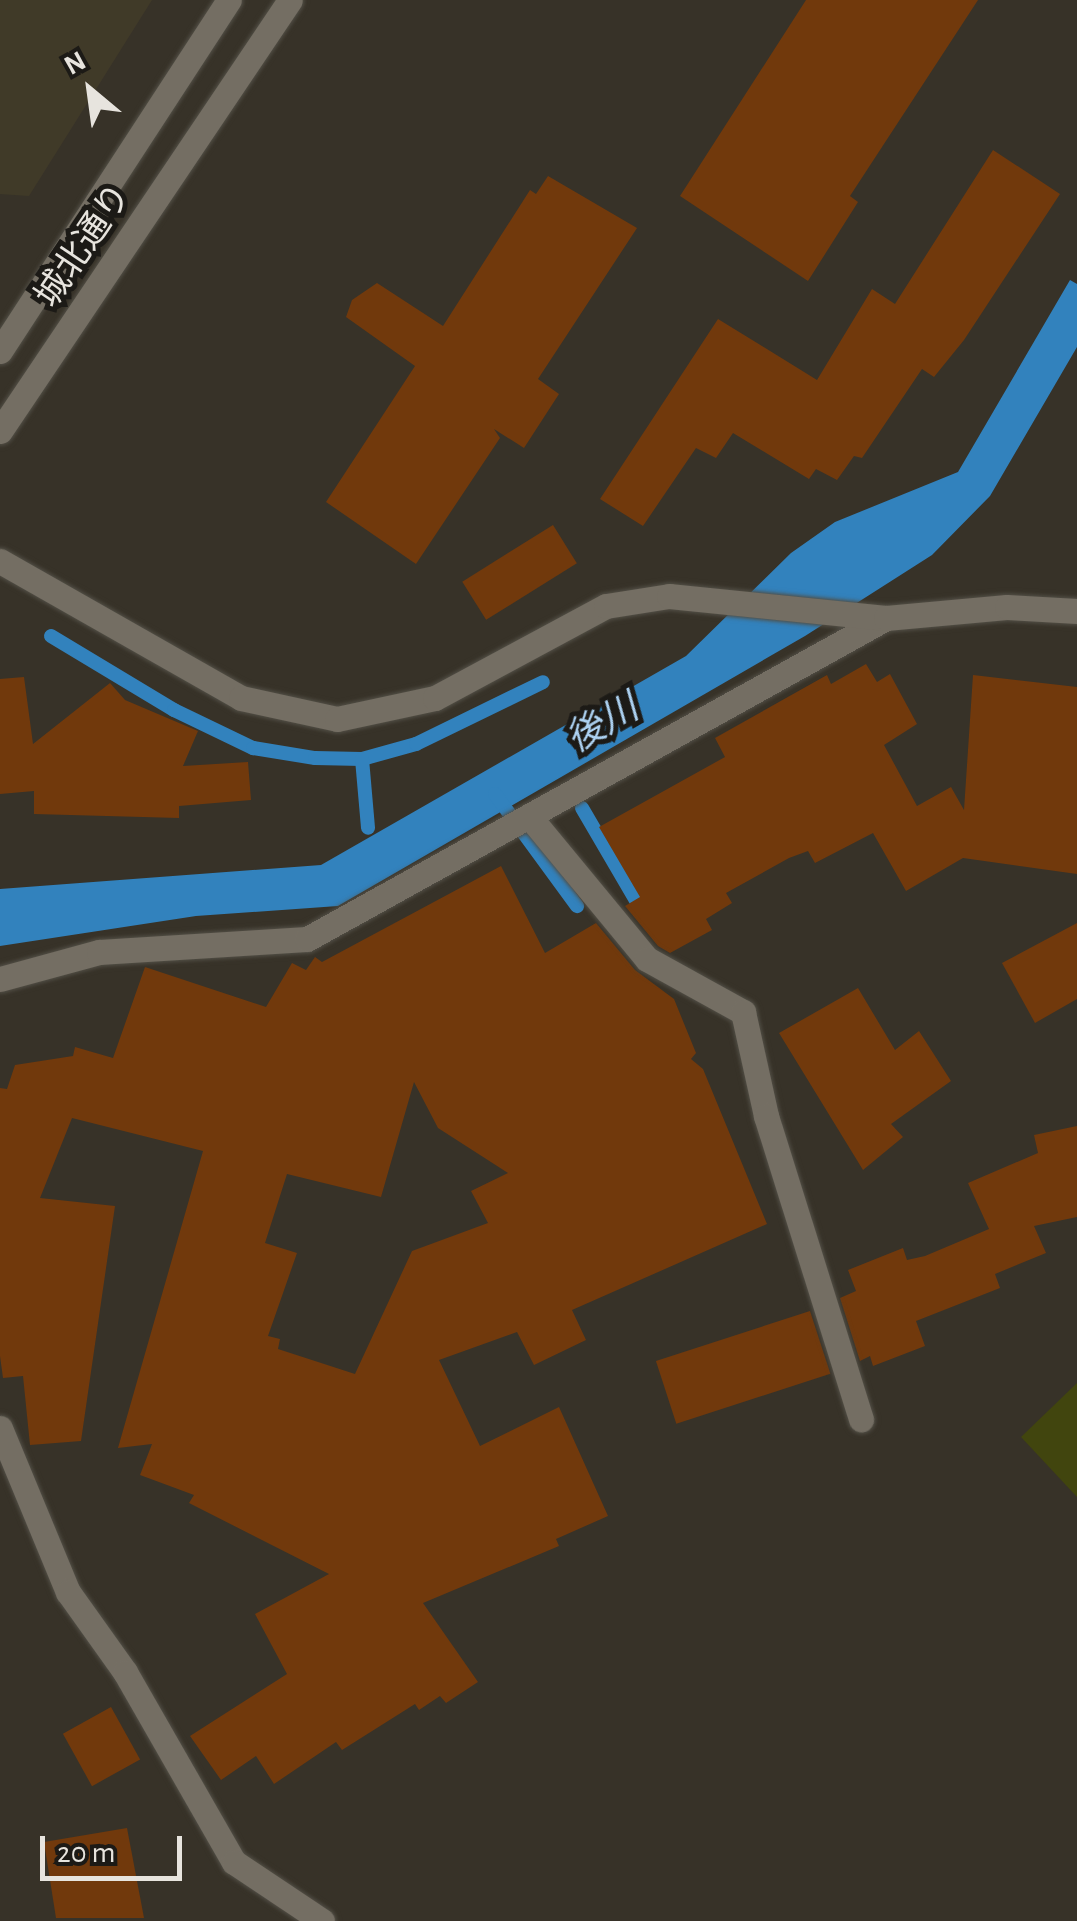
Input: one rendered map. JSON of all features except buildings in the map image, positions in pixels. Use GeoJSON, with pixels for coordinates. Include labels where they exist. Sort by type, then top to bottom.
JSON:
{"type":"FeatureCollection","features":[{"type":"Feature","properties":{"kind":"street","name":"城北通り"},"geometry":{"type":"LineString","coordinates":[[0,351],[229,0]]}},
{"type":"Feature","properties":{"kind":"street","name":"城北通り"},"geometry":{"type":"LineString","coordinates":[[0,431],[290,0]]}},
{"type":"Feature","properties":{"kind":"street"},"geometry":{"type":"LineString","coordinates":[[0,561],[241,698],[337,719],[435,698],[606,606],[669,596],[886,618],[1007,607],[1077,611]]}},
{"type":"Feature","properties":{"kind":"street"},"geometry":{"type":"LineString","coordinates":[[0,979],[99,952],[307,939],[886,618]]}},
{"type":"Feature","properties":{"kind":"street"},"geometry":{"type":"LineString","coordinates":[[529,816],[647,959],[743,1012],[766,1116],[861,1420]]}},
{"type":"Feature","properties":{"kind":"street"},"geometry":{"type":"LineString","coordinates":[[0,1428],[68,1592],[125,1672],[234,1862],[322,1921]]}},
{"type":"Feature","properties":{"kind":"shaded area"},"geometry":{"type":"Polygon","coordinates":[[[0,0],[152,0],[29,196],[0,194],[0,0]]]}},
{"type":"Feature","properties":{"kind":"green space"},"geometry":{"type":"Polygon","coordinates":[[[1077,1383],[1077,1497],[1021,1437],[1077,1383]]]}},
{"type":"Feature","properties":{"kind":"water","name":"後川"},"geometry":{"type":"Polygon","coordinates":[[[1070,280],[1077,284],[1077,347],[990,496],[932,555],[805,636],[338,906],[196,916],[0,946],[0,889],[321,865],[686,656],[791,553],[835,522],[958,472],[1070,280]]]}},
{"type":"Feature","properties":{"kind":"waterway"},"geometry":{"type":"LineString","coordinates":[[51,636],[174,710],[253,748],[315,758],[362,759],[416,744],[543,682]]}},
{"type":"Feature","properties":{"kind":"waterway"},"geometry":{"type":"LineString","coordinates":[[362,759],[368,828]]}},
{"type":"Feature","properties":{"kind":"waterway"},"geometry":{"type":"LineString","coordinates":[[495,794],[577,906]]}},
{"type":"Feature","properties":{"kind":"waterway"},"geometry":{"type":"LineString","coordinates":[[582,808],[644,914]]}}]}
